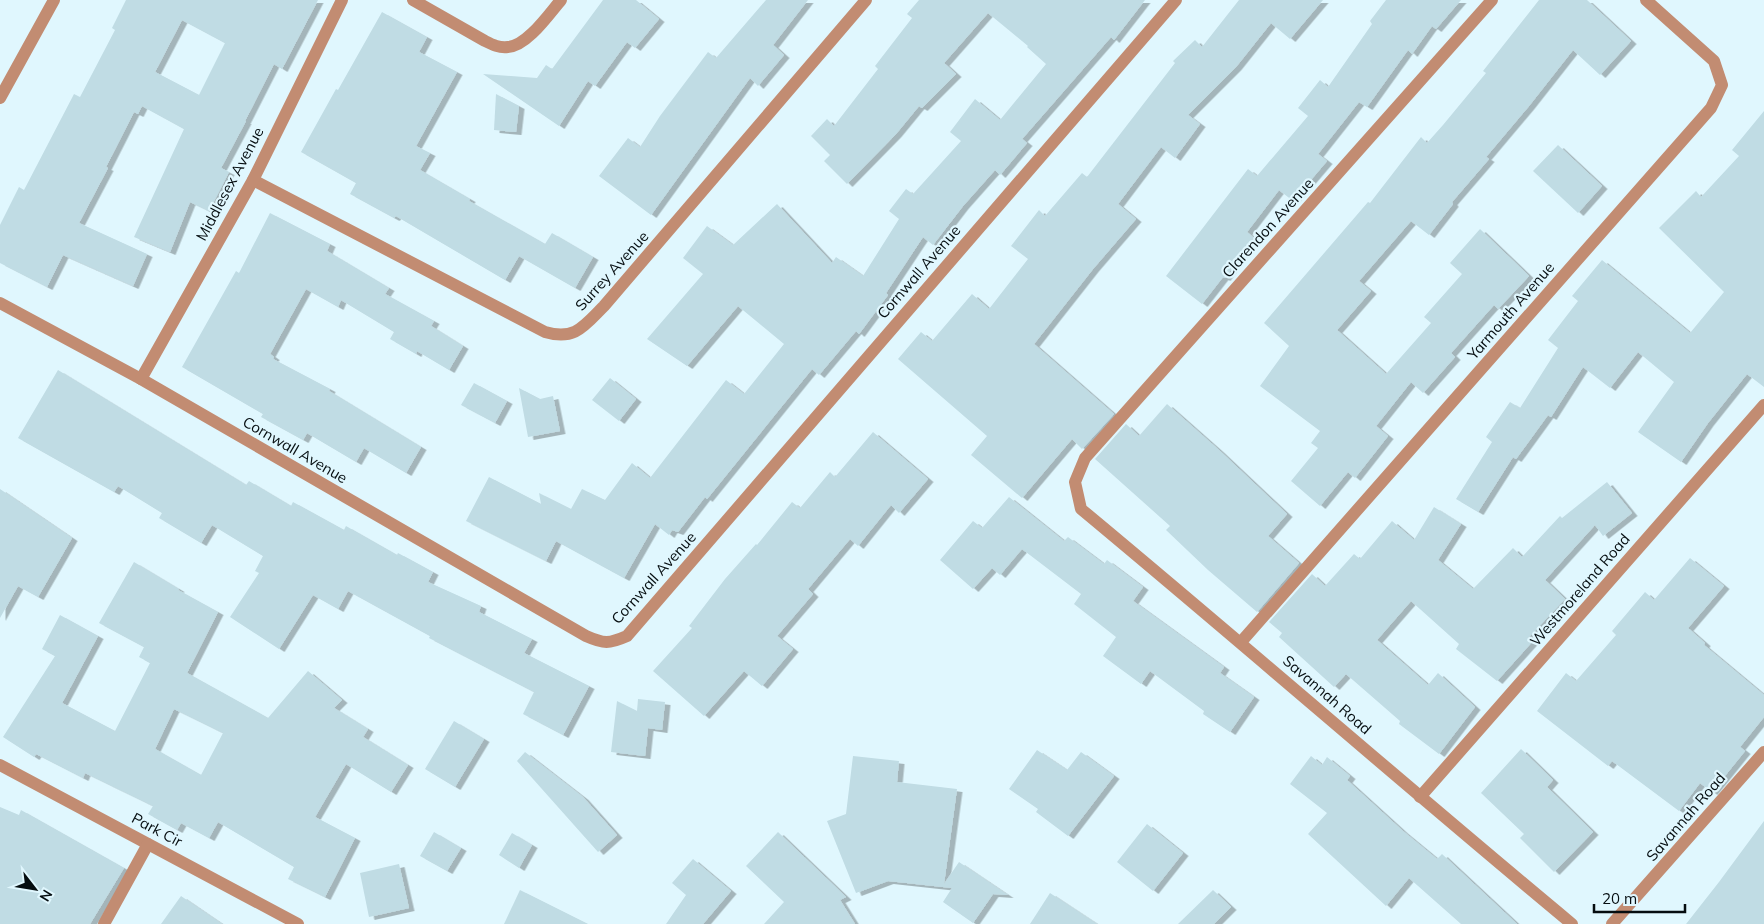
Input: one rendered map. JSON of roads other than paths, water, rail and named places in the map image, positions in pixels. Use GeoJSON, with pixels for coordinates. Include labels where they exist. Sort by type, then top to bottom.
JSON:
{"type":"FeatureCollection","features":[{"type":"Feature","properties":{"kind":"street"},"geometry":{"type":"LineString","coordinates":[[0,98],[54,0]]}},
{"type":"Feature","properties":{"kind":"street","name":"Middlesex Avenue"},"geometry":{"type":"LineString","coordinates":[[141,379],[253,180],[342,0]]}},
{"type":"Feature","properties":{"kind":"street"},"geometry":{"type":"LineString","coordinates":[[413,0],[491,44],[507,48],[522,42],[530,36],[561,0]]}},
{"type":"Feature","properties":{"kind":"street","name":"Surrey Avenue"},"geometry":{"type":"LineString","coordinates":[[253,180],[539,330],[558,336],[572,334],[584,326],[604,306],[866,0]]}},
{"type":"Feature","properties":{"kind":"street","name":"Cornwall Avenue"},"geometry":{"type":"LineString","coordinates":[[0,303],[141,379],[586,636],[599,642],[612,643],[627,636],[1176,0]]}},
{"type":"Feature","properties":{"kind":"street","name":"Clarendon Avenue"},"geometry":{"type":"LineString","coordinates":[[1075,482],[1085,458],[1492,0]]}},
{"type":"Feature","properties":{"kind":"street","name":"Yarmouth Avenue"},"geometry":{"type":"LineString","coordinates":[[1241,642],[1712,108],[1722,85],[1714,61],[1646,0]]}},
{"type":"Feature","properties":{"kind":"street","name":"Westmoreland Road"},"geometry":{"type":"LineString","coordinates":[[1420,797],[1764,405]]}},
{"type":"Feature","properties":{"kind":"street","name":"Savannah Road"},"geometry":{"type":"LineString","coordinates":[[1075,482],[1081,509],[1241,642],[1420,797],[1572,924]]}},
{"type":"Feature","properties":{"kind":"street","name":"Savannah Road"},"geometry":{"type":"LineString","coordinates":[[1612,924],[1764,752]]}},
{"type":"Feature","properties":{"kind":"street","name":"Park Cir"},"geometry":{"type":"LineString","coordinates":[[0,765],[298,924]]}},
{"type":"Feature","properties":{"kind":"street"},"geometry":{"type":"LineString","coordinates":[[104,924],[148,844]]}}]}
